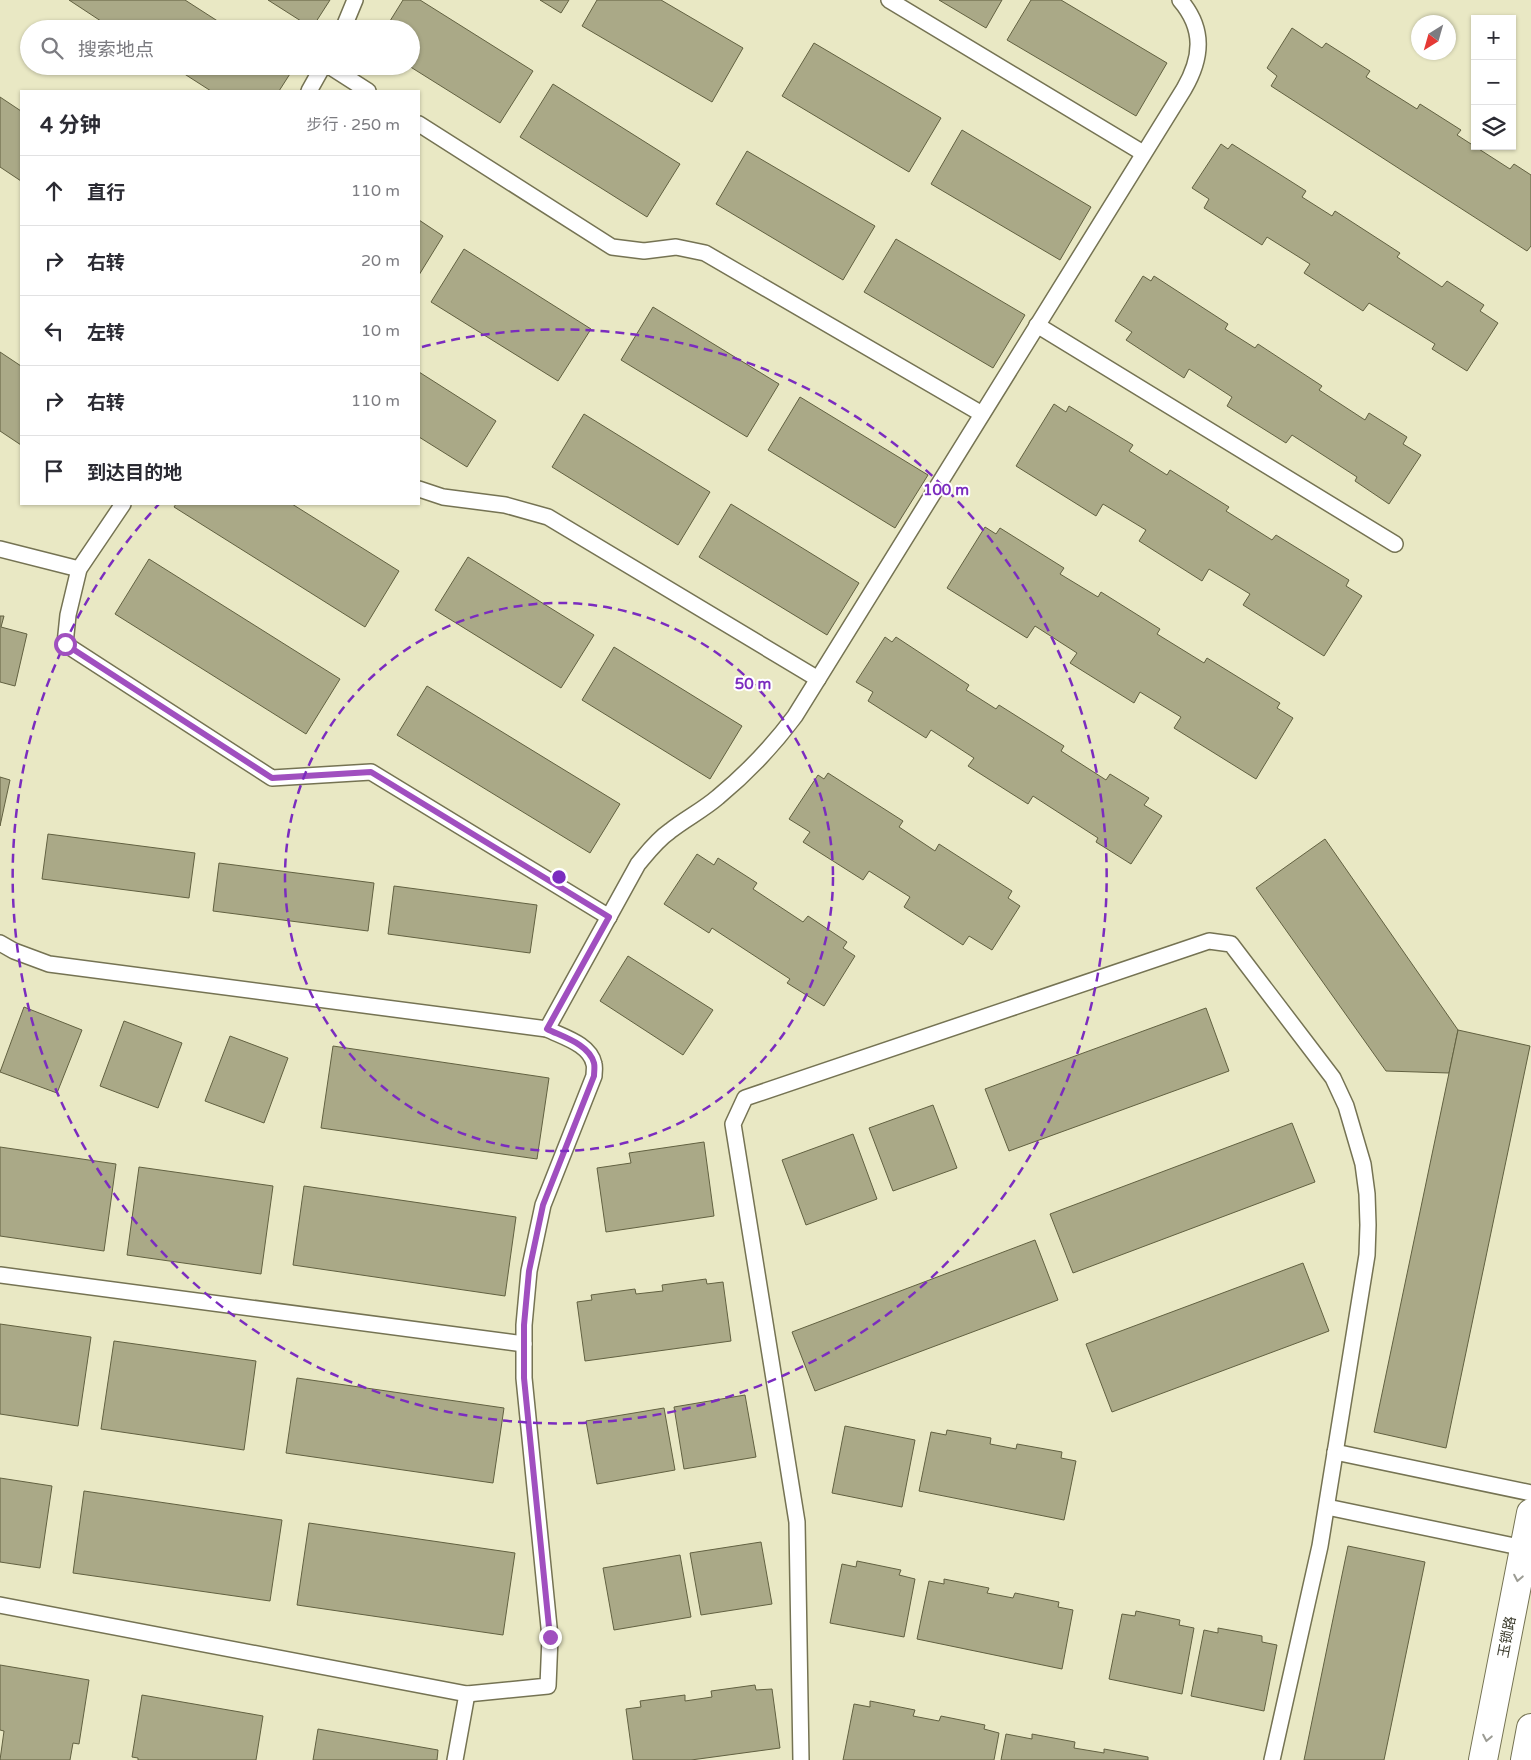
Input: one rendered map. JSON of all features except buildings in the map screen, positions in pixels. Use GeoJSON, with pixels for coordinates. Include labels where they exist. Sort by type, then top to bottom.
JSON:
{"type":"FeatureCollection","features":[{"type":"Feature","properties":{"kind":"street","name":"玉锁路"},"geometry":{"type":"LineString","coordinates":[[1483,1760],[1531,1513]]}},
{"type":"Feature","properties":{"kind":"street"},"geometry":{"type":"LineString","coordinates":[[1525,1760],[1531,1728]]}},
{"type":"Feature","properties":{"kind":"lane"},"geometry":{"type":"LineString","coordinates":[[347,20],[355,0]]}},
{"type":"Feature","properties":{"kind":"lane"},"geometry":{"type":"LineString","coordinates":[[889,0],[1143,153]]}},
{"type":"Feature","properties":{"kind":"lane"},"geometry":{"type":"LineString","coordinates":[[547,1029],[638,864],[653,845],[669,831],[716,799],[743,776],[771,748],[795,716],[1192,74],[1198,59],[1199,43],[1196,27],[1190,13],[1180,0]]}},
{"type":"Feature","properties":{"kind":"lane"},"geometry":{"type":"LineString","coordinates":[[310,90],[319,75]]}},
{"type":"Feature","properties":{"kind":"lane"},"geometry":{"type":"LineString","coordinates":[[343,75],[366,90]]}},
{"type":"Feature","properties":{"kind":"lane"},"geometry":{"type":"LineString","coordinates":[[420,125],[612,247],[644,251],[676,247],[705,253],[982,414]]}},
{"type":"Feature","properties":{"kind":"lane"},"geometry":{"type":"LineString","coordinates":[[1037,325],[1394,544]]}},
{"type":"Feature","properties":{"kind":"lane"},"geometry":{"type":"LineString","coordinates":[[420,489],[443,497],[505,505],[548,517],[818,679]]}},
{"type":"Feature","properties":{"kind":"lane"},"geometry":{"type":"LineString","coordinates":[[122,505],[79,569],[68,615],[65,644],[272,778],[371,772],[609,917]]}},
{"type":"Feature","properties":{"kind":"lane"},"geometry":{"type":"LineString","coordinates":[[0,549],[79,569]]}},
{"type":"Feature","properties":{"kind":"lane"},"geometry":{"type":"LineString","coordinates":[[801,1760],[797,1522],[733,1124],[745,1098],[1210,941],[1231,944],[1333,1078],[1348,1113],[1363,1164],[1367,1194],[1367,1255],[1327,1507],[1272,1760]]}},
{"type":"Feature","properties":{"kind":"lane"},"geometry":{"type":"LineString","coordinates":[[0,943],[14,951],[49,964],[547,1029],[584,1047],[594,1064],[594,1076],[543,1205],[529,1271],[524,1325],[524,1378],[550,1637],[548,1686],[467,1694],[0,1605]]}},
{"type":"Feature","properties":{"kind":"lane"},"geometry":{"type":"LineString","coordinates":[[0,1275],[524,1344]]}},
{"type":"Feature","properties":{"kind":"lane"},"geometry":{"type":"LineString","coordinates":[[1335,1452],[1531,1493]]}},
{"type":"Feature","properties":{"kind":"lane"},"geometry":{"type":"LineString","coordinates":[[1327,1507],[1524,1548]]}},
{"type":"Feature","properties":{"kind":"lane"},"geometry":{"type":"LineString","coordinates":[[455,1760],[467,1694]]}},
{"type":"Feature","properties":{"kind":"route"},"geometry":{"type":"LineString","coordinates":[[65,644],[272,778],[371,772],[609,917],[547,1029],[584,1047],[594,1064],[594,1076],[543,1205],[529,1271],[524,1325],[524,1378],[550,1637]]}}]}
